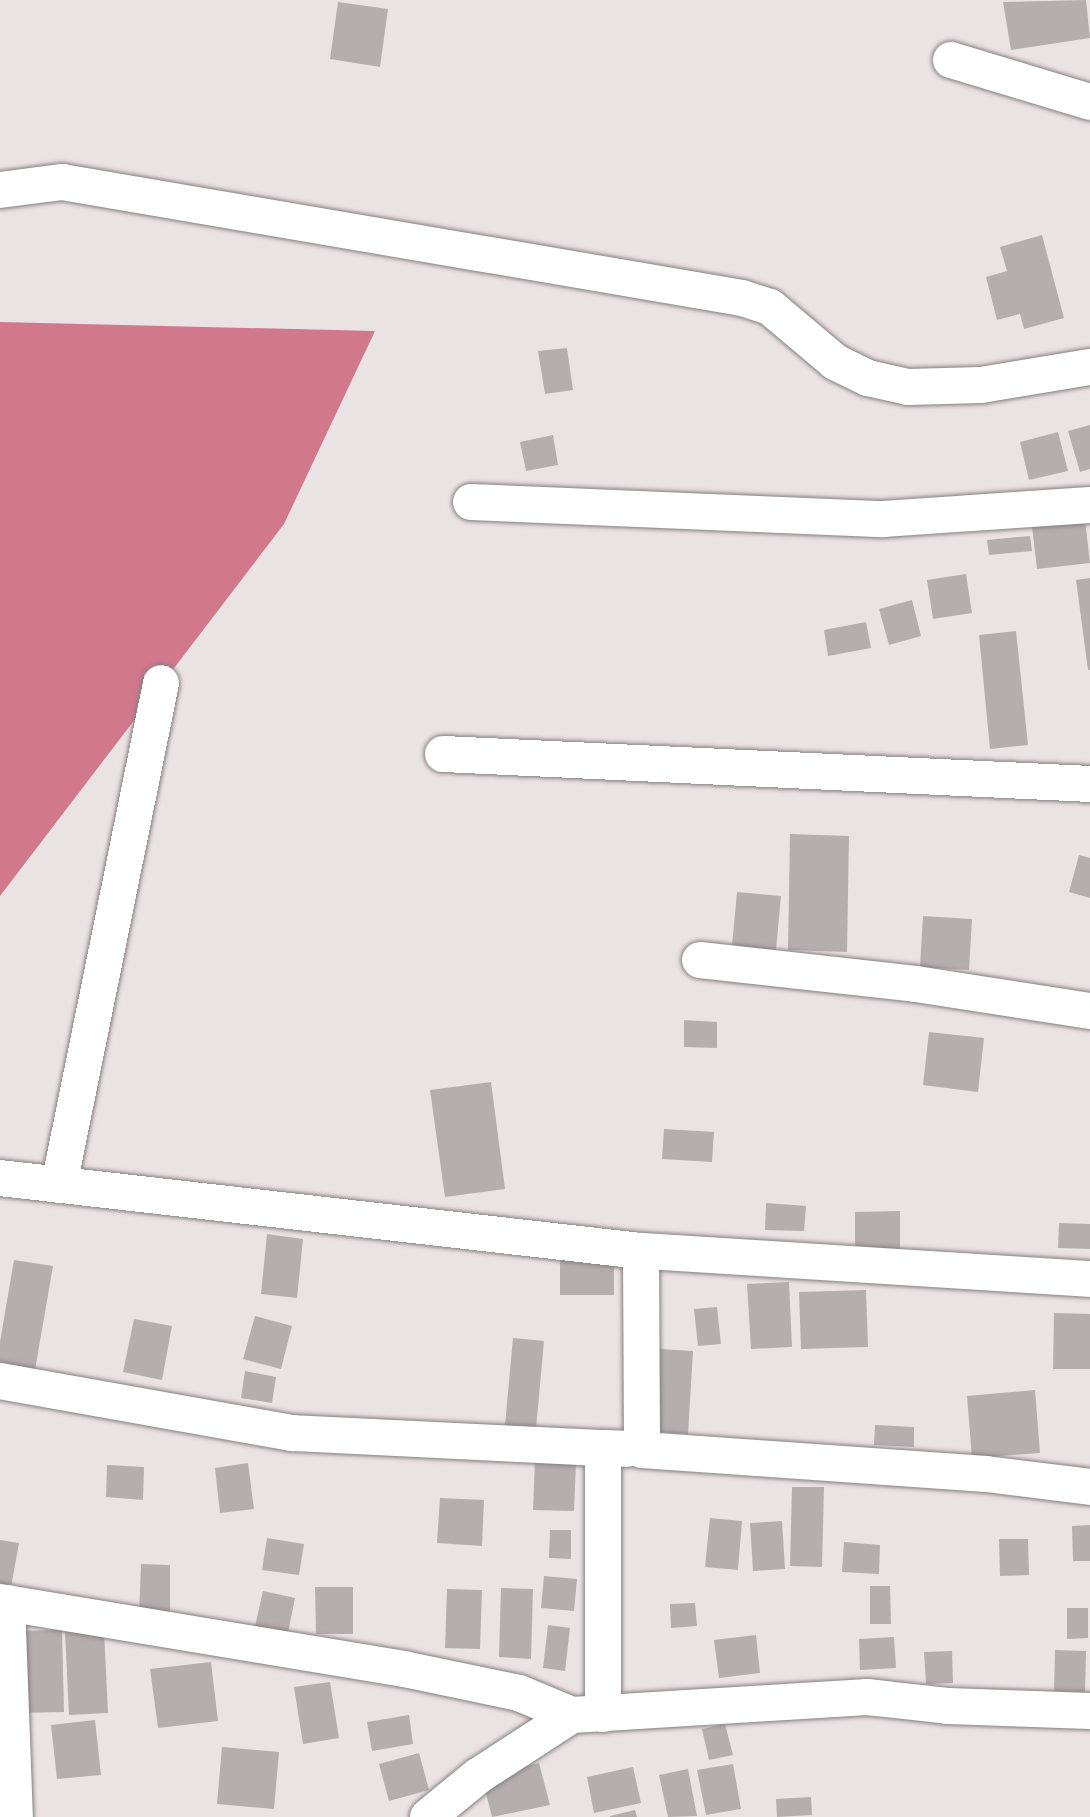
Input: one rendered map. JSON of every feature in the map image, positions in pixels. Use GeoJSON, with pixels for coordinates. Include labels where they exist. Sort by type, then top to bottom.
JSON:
{"type":"FeatureCollection","features":[{"type":"Feature","properties":{"kind":"street"},"geometry":{"type":"LineString","coordinates":[[951,60],[1089,102]]}},
{"type":"Feature","properties":{"kind":"street"},"geometry":{"type":"LineString","coordinates":[[0,190],[62,182],[742,298],[770,307],[835,362],[868,378],[908,387],[981,385],[1090,367]]}},
{"type":"Feature","properties":{"kind":"street"},"geometry":{"type":"LineString","coordinates":[[471,502],[883,519],[1090,505]]}},
{"type":"Feature","properties":{"kind":"street"},"geometry":{"type":"LineString","coordinates":[[59,1185],[161,683]]}},
{"type":"Feature","properties":{"kind":"street"},"geometry":{"type":"LineString","coordinates":[[443,754],[1090,784]]}},
{"type":"Feature","properties":{"kind":"street"},"geometry":{"type":"LineString","coordinates":[[700,960],[916,984],[1090,1011]]}},
{"type":"Feature","properties":{"kind":"street"},"geometry":{"type":"LineString","coordinates":[[0,1178],[641,1251],[1090,1279]]}},
{"type":"Feature","properties":{"kind":"street"},"geometry":{"type":"LineString","coordinates":[[641,1251],[642,1450]]}},
{"type":"Feature","properties":{"kind":"street"},"geometry":{"type":"LineString","coordinates":[[0,1381],[292,1433],[642,1450],[986,1474],[1090,1487]]}},
{"type":"Feature","properties":{"kind":"street"},"geometry":{"type":"LineString","coordinates":[[588,1714],[603,1448]]}},
{"type":"Feature","properties":{"kind":"street"},"geometry":{"type":"LineString","coordinates":[[15,1817],[4,1602],[418,1672],[519,1693],[588,1714],[867,1697],[948,1706],[1090,1711]]}},
{"type":"Feature","properties":{"kind":"street"},"geometry":{"type":"LineString","coordinates":[[428,1817],[478,1776],[588,1714]]}},
{"type":"Feature","properties":{"kind":"shaded area"},"geometry":{"type":"Polygon","coordinates":[[[0,322],[375,331],[284,524],[0,896],[0,322]]]}},
{"type":"Feature","properties":{"kind":"building"},"geometry":{"type":"Polygon","coordinates":[[[1086,0],[1090,38],[1011,50],[1003,2],[1086,0]]]}},
{"type":"Feature","properties":{"kind":"building"},"geometry":{"type":"Polygon","coordinates":[[[338,2],[388,9],[380,67],[330,59],[338,2]]]}},
{"type":"Feature","properties":{"kind":"building"},"geometry":{"type":"Polygon","coordinates":[[[1042,235],[1064,318],[1024,329],[1020,314],[997,320],[986,277],[1007,271],[1000,247],[1042,235]]]}},
{"type":"Feature","properties":{"kind":"building"},"geometry":{"type":"Polygon","coordinates":[[[567,348],[573,390],[545,394],[538,351],[567,348]]]}},
{"type":"Feature","properties":{"kind":"building"},"geometry":{"type":"Polygon","coordinates":[[[1090,425],[1090,469],[1080,472],[1068,431],[1090,425]]]}},
{"type":"Feature","properties":{"kind":"building"},"geometry":{"type":"Polygon","coordinates":[[[1058,432],[1068,471],[1029,480],[1020,442],[1058,432]]]}},
{"type":"Feature","properties":{"kind":"building"},"geometry":{"type":"Polygon","coordinates":[[[553,435],[558,465],[526,471],[520,442],[553,435]]]}},
{"type":"Feature","properties":{"kind":"building"},"geometry":{"type":"Polygon","coordinates":[[[1085,520],[1090,563],[1037,569],[1032,526],[1085,520]]]}},
{"type":"Feature","properties":{"kind":"building"},"geometry":{"type":"Polygon","coordinates":[[[1030,536],[1032,551],[989,555],[987,540],[1030,536]]]}},
{"type":"Feature","properties":{"kind":"building"},"geometry":{"type":"Polygon","coordinates":[[[966,574],[972,613],[933,619],[927,580],[966,574]]]}},
{"type":"Feature","properties":{"kind":"building"},"geometry":{"type":"Polygon","coordinates":[[[1090,578],[1090,670],[1088,670],[1076,580],[1090,578]]]}},
{"type":"Feature","properties":{"kind":"building"},"geometry":{"type":"Polygon","coordinates":[[[912,600],[921,636],[889,645],[879,609],[912,600]]]}},
{"type":"Feature","properties":{"kind":"building"},"geometry":{"type":"Polygon","coordinates":[[[866,622],[871,648],[828,656],[824,630],[866,622]]]}},
{"type":"Feature","properties":{"kind":"building"},"geometry":{"type":"Polygon","coordinates":[[[1016,631],[1028,745],[990,749],[979,635],[1016,631]]]}},
{"type":"Feature","properties":{"kind":"building"},"geometry":{"type":"Polygon","coordinates":[[[790,834],[849,836],[847,952],[788,950],[790,834]]]}},
{"type":"Feature","properties":{"kind":"building"},"geometry":{"type":"Polygon","coordinates":[[[1079,855],[1090,858],[1090,898],[1069,892],[1079,855]]]}},
{"type":"Feature","properties":{"kind":"building"},"geometry":{"type":"Polygon","coordinates":[[[737,892],[781,896],[776,950],[732,946],[737,892]]]}},
{"type":"Feature","properties":{"kind":"building"},"geometry":{"type":"Polygon","coordinates":[[[923,916],[972,919],[969,970],[920,967],[923,916]]]}},
{"type":"Feature","properties":{"kind":"building"},"geometry":{"type":"Polygon","coordinates":[[[684,1020],[717,1022],[717,1048],[684,1047],[684,1020]]]}},
{"type":"Feature","properties":{"kind":"building"},"geometry":{"type":"Polygon","coordinates":[[[929,1032],[984,1038],[978,1092],[923,1085],[929,1032]]]}},
{"type":"Feature","properties":{"kind":"building"},"geometry":{"type":"Polygon","coordinates":[[[491,1082],[505,1189],[445,1197],[430,1090],[491,1082]]]}},
{"type":"Feature","properties":{"kind":"building"},"geometry":{"type":"Polygon","coordinates":[[[664,1129],[714,1132],[712,1162],[662,1159],[664,1129]]]}},
{"type":"Feature","properties":{"kind":"building"},"geometry":{"type":"Polygon","coordinates":[[[766,1203],[806,1206],[804,1231],[765,1230],[766,1203]]]}},
{"type":"Feature","properties":{"kind":"building"},"geometry":{"type":"Polygon","coordinates":[[[900,1211],[900,1249],[855,1249],[855,1212],[900,1211]]]}},
{"type":"Feature","properties":{"kind":"building"},"geometry":{"type":"Polygon","coordinates":[[[1059,1223],[1090,1224],[1090,1249],[1058,1248],[1059,1223]]]}},
{"type":"Feature","properties":{"kind":"building"},"geometry":{"type":"Polygon","coordinates":[[[267,1234],[303,1239],[297,1298],[261,1294],[267,1234]]]}},
{"type":"Feature","properties":{"kind":"building"},"geometry":{"type":"Polygon","coordinates":[[[560,1256],[614,1256],[614,1295],[560,1295],[560,1256]]]}},
{"type":"Feature","properties":{"kind":"building"},"geometry":{"type":"Polygon","coordinates":[[[14,1260],[53,1266],[35,1370],[0,1364],[0,1342],[14,1260]]]}},
{"type":"Feature","properties":{"kind":"building"},"geometry":{"type":"Polygon","coordinates":[[[789,1282],[792,1347],[751,1349],[747,1284],[789,1282]]]}},
{"type":"Feature","properties":{"kind":"building"},"geometry":{"type":"Polygon","coordinates":[[[866,1290],[868,1347],[801,1349],[799,1292],[866,1290]]]}},
{"type":"Feature","properties":{"kind":"building"},"geometry":{"type":"Polygon","coordinates":[[[717,1307],[721,1344],[698,1346],[694,1309],[717,1307]]]}},
{"type":"Feature","properties":{"kind":"building"},"geometry":{"type":"Polygon","coordinates":[[[1054,1313],[1090,1314],[1090,1369],[1053,1369],[1054,1313]]]}},
{"type":"Feature","properties":{"kind":"building"},"geometry":{"type":"Polygon","coordinates":[[[255,1316],[292,1326],[281,1369],[243,1359],[255,1316]]]}},
{"type":"Feature","properties":{"kind":"building"},"geometry":{"type":"Polygon","coordinates":[[[134,1319],[172,1326],[162,1380],[123,1372],[134,1319]]]}},
{"type":"Feature","properties":{"kind":"building"},"geometry":{"type":"Polygon","coordinates":[[[513,1338],[544,1341],[536,1429],[505,1425],[513,1338]]]}},
{"type":"Feature","properties":{"kind":"building"},"geometry":{"type":"Polygon","coordinates":[[[628,1347],[693,1351],[688,1434],[624,1430],[628,1347]]]}},
{"type":"Feature","properties":{"kind":"building"},"geometry":{"type":"Polygon","coordinates":[[[245,1371],[276,1377],[272,1403],[241,1398],[245,1371]]]}},
{"type":"Feature","properties":{"kind":"building"},"geometry":{"type":"Polygon","coordinates":[[[1035,1390],[1040,1453],[972,1458],[967,1396],[1035,1390]]]}},
{"type":"Feature","properties":{"kind":"building"},"geometry":{"type":"Polygon","coordinates":[[[875,1425],[914,1427],[914,1447],[874,1445],[875,1425]]]}},
{"type":"Feature","properties":{"kind":"building"},"geometry":{"type":"Polygon","coordinates":[[[535,1460],[576,1463],[574,1511],[533,1510],[535,1460]]]}},
{"type":"Feature","properties":{"kind":"building"},"geometry":{"type":"Polygon","coordinates":[[[248,1463],[254,1509],[220,1513],[215,1468],[248,1463]]]}},
{"type":"Feature","properties":{"kind":"building"},"geometry":{"type":"Polygon","coordinates":[[[107,1465],[144,1467],[143,1500],[106,1497],[107,1465]]]}},
{"type":"Feature","properties":{"kind":"building"},"geometry":{"type":"Polygon","coordinates":[[[792,1487],[824,1487],[822,1567],[790,1566],[792,1487]]]}},
{"type":"Feature","properties":{"kind":"building"},"geometry":{"type":"Polygon","coordinates":[[[440,1498],[484,1500],[482,1546],[437,1543],[440,1498]]]}},
{"type":"Feature","properties":{"kind":"building"},"geometry":{"type":"Polygon","coordinates":[[[710,1518],[742,1521],[738,1570],[705,1567],[710,1518]]]}},
{"type":"Feature","properties":{"kind":"building"},"geometry":{"type":"Polygon","coordinates":[[[782,1521],[785,1569],[753,1571],[750,1523],[782,1521]]]}},
{"type":"Feature","properties":{"kind":"building"},"geometry":{"type":"Polygon","coordinates":[[[1090,1525],[1090,1561],[1073,1561],[1072,1526],[1090,1525]]]}},
{"type":"Feature","properties":{"kind":"building"},"geometry":{"type":"Polygon","coordinates":[[[550,1530],[571,1530],[571,1559],[549,1558],[550,1530]]]}},
{"type":"Feature","properties":{"kind":"building"},"geometry":{"type":"Polygon","coordinates":[[[267,1538],[304,1544],[299,1575],[262,1570],[267,1538]]]}},
{"type":"Feature","properties":{"kind":"building"},"geometry":{"type":"Polygon","coordinates":[[[999,1539],[1028,1539],[1029,1575],[1000,1576],[999,1539]]]}},
{"type":"Feature","properties":{"kind":"building"},"geometry":{"type":"Polygon","coordinates":[[[0,1540],[19,1543],[11,1587],[0,1585],[0,1540]]]}},
{"type":"Feature","properties":{"kind":"building"},"geometry":{"type":"Polygon","coordinates":[[[844,1542],[880,1545],[879,1574],[842,1572],[844,1542]]]}},
{"type":"Feature","properties":{"kind":"building"},"geometry":{"type":"Polygon","coordinates":[[[141,1564],[170,1565],[170,1617],[139,1616],[141,1564]]]}},
{"type":"Feature","properties":{"kind":"building"},"geometry":{"type":"Polygon","coordinates":[[[544,1576],[577,1579],[574,1611],[541,1608],[544,1576]]]}},
{"type":"Feature","properties":{"kind":"building"},"geometry":{"type":"Polygon","coordinates":[[[870,1586],[890,1586],[891,1624],[870,1624],[870,1586]]]}},
{"type":"Feature","properties":{"kind":"building"},"geometry":{"type":"Polygon","coordinates":[[[315,1587],[353,1587],[353,1634],[316,1634],[315,1587]]]}},
{"type":"Feature","properties":{"kind":"building"},"geometry":{"type":"Polygon","coordinates":[[[501,1588],[533,1589],[531,1659],[499,1657],[501,1588]]]}},
{"type":"Feature","properties":{"kind":"building"},"geometry":{"type":"Polygon","coordinates":[[[447,1589],[482,1590],[480,1649],[445,1648],[447,1589]]]}},
{"type":"Feature","properties":{"kind":"building"},"geometry":{"type":"Polygon","coordinates":[[[263,1591],[295,1598],[287,1638],[254,1631],[263,1591]]]}},
{"type":"Feature","properties":{"kind":"building"},"geometry":{"type":"Polygon","coordinates":[[[695,1603],[697,1626],[671,1628],[670,1604],[695,1603]]]}},
{"type":"Feature","properties":{"kind":"building"},"geometry":{"type":"Polygon","coordinates":[[[1067,1608],[1088,1608],[1088,1638],[1067,1639],[1067,1608]]]}},
{"type":"Feature","properties":{"kind":"building"},"geometry":{"type":"Polygon","coordinates":[[[548,1625],[570,1628],[565,1671],[543,1668],[548,1625]]]}},
{"type":"Feature","properties":{"kind":"building"},"geometry":{"type":"Polygon","coordinates":[[[62,1630],[64,1712],[15,1713],[13,1631],[62,1630]]]}},
{"type":"Feature","properties":{"kind":"building"},"geometry":{"type":"Polygon","coordinates":[[[104,1630],[108,1713],[69,1715],[65,1632],[104,1630]]]}},
{"type":"Feature","properties":{"kind":"building"},"geometry":{"type":"Polygon","coordinates":[[[756,1635],[760,1673],[719,1678],[714,1640],[756,1635]]]}},
{"type":"Feature","properties":{"kind":"building"},"geometry":{"type":"Polygon","coordinates":[[[894,1637],[896,1668],[860,1670],[859,1639],[894,1637]]]}},
{"type":"Feature","properties":{"kind":"building"},"geometry":{"type":"Polygon","coordinates":[[[1055,1650],[1086,1651],[1085,1692],[1054,1691],[1055,1650]]]}},
{"type":"Feature","properties":{"kind":"building"},"geometry":{"type":"Polygon","coordinates":[[[952,1651],[953,1683],[926,1684],[924,1652],[952,1651]]]}},
{"type":"Feature","properties":{"kind":"building"},"geometry":{"type":"Polygon","coordinates":[[[211,1662],[218,1721],[158,1728],[150,1669],[211,1662]]]}},
{"type":"Feature","properties":{"kind":"building"},"geometry":{"type":"Polygon","coordinates":[[[330,1682],[339,1738],[303,1744],[294,1687],[330,1682]]]}},
{"type":"Feature","properties":{"kind":"building"},"geometry":{"type":"Polygon","coordinates":[[[409,1715],[413,1744],[372,1751],[367,1722],[409,1715]]]}},
{"type":"Feature","properties":{"kind":"building"},"geometry":{"type":"Polygon","coordinates":[[[95,1720],[101,1775],[57,1779],[51,1725],[95,1720]]]}},
{"type":"Feature","properties":{"kind":"building"},"geometry":{"type":"Polygon","coordinates":[[[725,1724],[733,1755],[709,1760],[702,1729],[725,1724]]]}},
{"type":"Feature","properties":{"kind":"building"},"geometry":{"type":"Polygon","coordinates":[[[222,1747],[279,1752],[274,1809],[217,1804],[222,1747]]]}},
{"type":"Feature","properties":{"kind":"building"},"geometry":{"type":"Polygon","coordinates":[[[419,1753],[429,1790],[389,1801],[379,1764],[419,1753]]]}},
{"type":"Feature","properties":{"kind":"building"},"geometry":{"type":"Polygon","coordinates":[[[539,1763],[550,1805],[492,1817],[482,1778],[539,1763]]]}},
{"type":"Feature","properties":{"kind":"building"},"geometry":{"type":"Polygon","coordinates":[[[733,1764],[741,1809],[706,1815],[697,1770],[733,1764]]]}},
{"type":"Feature","properties":{"kind":"building"},"geometry":{"type":"Polygon","coordinates":[[[633,1767],[641,1803],[594,1813],[587,1777],[633,1767]]]}},
{"type":"Feature","properties":{"kind":"building"},"geometry":{"type":"Polygon","coordinates":[[[688,1769],[697,1816],[668,1817],[659,1775],[688,1769]]]}},
{"type":"Feature","properties":{"kind":"building"},"geometry":{"type":"Polygon","coordinates":[[[811,1797],[812,1815],[777,1817],[776,1799],[811,1797]]]}},
{"type":"Feature","properties":{"kind":"building"},"geometry":{"type":"Polygon","coordinates":[[[635,1810],[637,1817],[610,1817],[610,1816],[635,1810]]]}}]}
